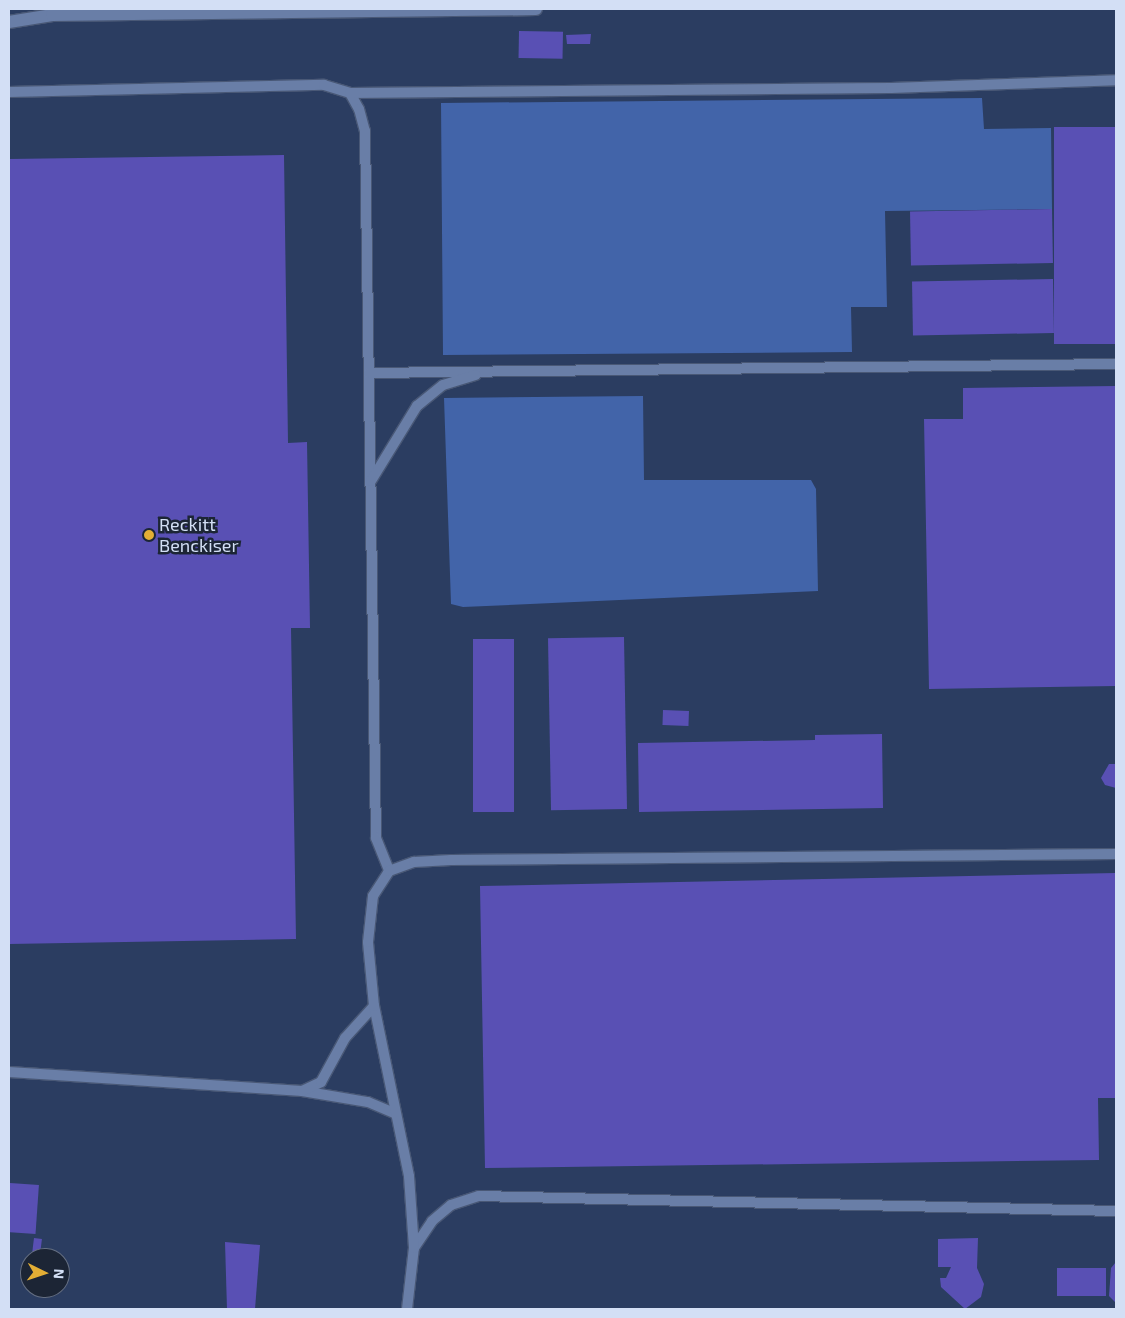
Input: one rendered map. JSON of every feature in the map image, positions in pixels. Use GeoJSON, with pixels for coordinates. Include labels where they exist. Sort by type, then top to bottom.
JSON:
{"type":"FeatureCollection","features":[{"type":"Feature","properties":{"kind":"street"},"geometry":{"type":"LineString","coordinates":[[9,22],[52,15],[536,9]]}},
{"type":"Feature","properties":{"kind":"lane"},"geometry":{"type":"LineString","coordinates":[[9,92],[324,86],[350,92],[891,88],[1116,80]]}},
{"type":"Feature","properties":{"kind":"lane"},"geometry":{"type":"LineString","coordinates":[[350,92],[365,131],[376,838],[388,872]]}},
{"type":"Feature","properties":{"kind":"lane"},"geometry":{"type":"LineString","coordinates":[[369,373],[1116,364]]}},
{"type":"Feature","properties":{"kind":"lane"},"geometry":{"type":"LineString","coordinates":[[370,482],[392,440],[417,406],[443,385],[486,372]]}},
{"type":"Feature","properties":{"kind":"lane"},"geometry":{"type":"LineString","coordinates":[[407,1309],[414,1248],[409,1176],[394,1113],[374,1006],[368,942],[373,896],[388,872],[414,862],[451,860],[1116,854]]}},
{"type":"Feature","properties":{"kind":"lane"},"geometry":{"type":"LineString","coordinates":[[302,1092],[321,1082],[345,1038],[374,1006]]}},
{"type":"Feature","properties":{"kind":"lane"},"geometry":{"type":"LineString","coordinates":[[9,1072],[302,1092],[368,1102],[394,1113]]}},
{"type":"Feature","properties":{"kind":"lane"},"geometry":{"type":"LineString","coordinates":[[414,1248],[432,1221],[452,1205],[479,1196],[1116,1210]]}},
{"type":"Feature","properties":{"kind":"shaded area"},"geometry":{"type":"Polygon","coordinates":[[[982,98],[984,129],[1051,128],[1052,209],[885,211],[887,307],[851,307],[852,352],[443,355],[441,103],[982,98]]]}},
{"type":"Feature","properties":{"kind":"shaded area"},"geometry":{"type":"Polygon","coordinates":[[[643,396],[644,480],[811,480],[816,489],[818,591],[463,607],[451,604],[444,398],[643,396]]]}},
{"type":"Feature","properties":{"kind":"building"},"geometry":{"type":"Polygon","coordinates":[[[519,31],[563,32],[563,59],[519,58],[519,31]]]}},
{"type":"Feature","properties":{"kind":"building"},"geometry":{"type":"Polygon","coordinates":[[[591,34],[590,44],[567,44],[566,35],[591,34]]]}},
{"type":"Feature","properties":{"kind":"building"},"geometry":{"type":"Polygon","coordinates":[[[1054,127],[1116,127],[1116,344],[1054,344],[1054,127]]]}},
{"type":"Feature","properties":{"kind":"building","name":"Reckitt Benckiser"},"geometry":{"type":"Polygon","coordinates":[[[284,155],[288,443],[307,442],[310,628],[291,628],[296,939],[9,944],[9,159],[284,155]]]}},
{"type":"Feature","properties":{"kind":"building"},"geometry":{"type":"Polygon","coordinates":[[[1052,209],[1053,263],[911,265],[910,211],[1052,209]]]}},
{"type":"Feature","properties":{"kind":"building"},"geometry":{"type":"Polygon","coordinates":[[[1053,279],[1054,333],[913,335],[912,281],[1053,279]]]}},
{"type":"Feature","properties":{"kind":"building"},"geometry":{"type":"Polygon","coordinates":[[[1116,386],[1116,686],[929,689],[924,419],[963,419],[963,388],[1116,386]]]}},
{"type":"Feature","properties":{"kind":"building"},"geometry":{"type":"Polygon","coordinates":[[[624,637],[627,809],[551,810],[548,638],[624,637]]]}},
{"type":"Feature","properties":{"kind":"building"},"geometry":{"type":"Polygon","coordinates":[[[473,639],[514,639],[514,812],[473,812],[473,639]]]}},
{"type":"Feature","properties":{"kind":"building"},"geometry":{"type":"Polygon","coordinates":[[[663,710],[689,711],[688,726],[662,725],[663,710]]]}},
{"type":"Feature","properties":{"kind":"building"},"geometry":{"type":"Polygon","coordinates":[[[882,734],[883,808],[639,812],[638,743],[815,740],[815,735],[882,734]]]}},
{"type":"Feature","properties":{"kind":"building"},"geometry":{"type":"Polygon","coordinates":[[[1109,764],[1116,764],[1116,788],[1105,785],[1101,778],[1109,764]]]}},
{"type":"Feature","properties":{"kind":"building"},"geometry":{"type":"Polygon","coordinates":[[[1116,873],[1116,1098],[1098,1098],[1099,1160],[485,1168],[480,886],[1116,873]]]}},
{"type":"Feature","properties":{"kind":"building"},"geometry":{"type":"Polygon","coordinates":[[[10,1183],[39,1185],[36,1234],[9,1232],[10,1183]]]}},
{"type":"Feature","properties":{"kind":"building"},"geometry":{"type":"Polygon","coordinates":[[[34,1238],[42,1239],[41,1248],[33,1248],[34,1238]]]}},
{"type":"Feature","properties":{"kind":"building"},"geometry":{"type":"Polygon","coordinates":[[[978,1238],[977,1268],[984,1284],[981,1297],[965,1309],[941,1287],[940,1278],[946,1278],[951,1267],[938,1267],[938,1239],[978,1238]]]}},
{"type":"Feature","properties":{"kind":"building"},"geometry":{"type":"Polygon","coordinates":[[[225,1242],[260,1245],[255,1309],[227,1309],[225,1242]]]}},
{"type":"Feature","properties":{"kind":"building"},"geometry":{"type":"Polygon","coordinates":[[[1116,1262],[1116,1303],[1109,1296],[1111,1268],[1116,1262]]]}},
{"type":"Feature","properties":{"kind":"building"},"geometry":{"type":"Polygon","coordinates":[[[1057,1268],[1106,1268],[1106,1296],[1057,1296],[1057,1268]]]}},
{"type":"Feature","properties":{"kind":"place","name":"Reckitt Benckiser"},"geometry":{"type":"Point","coordinates":[149,535]}}]}
